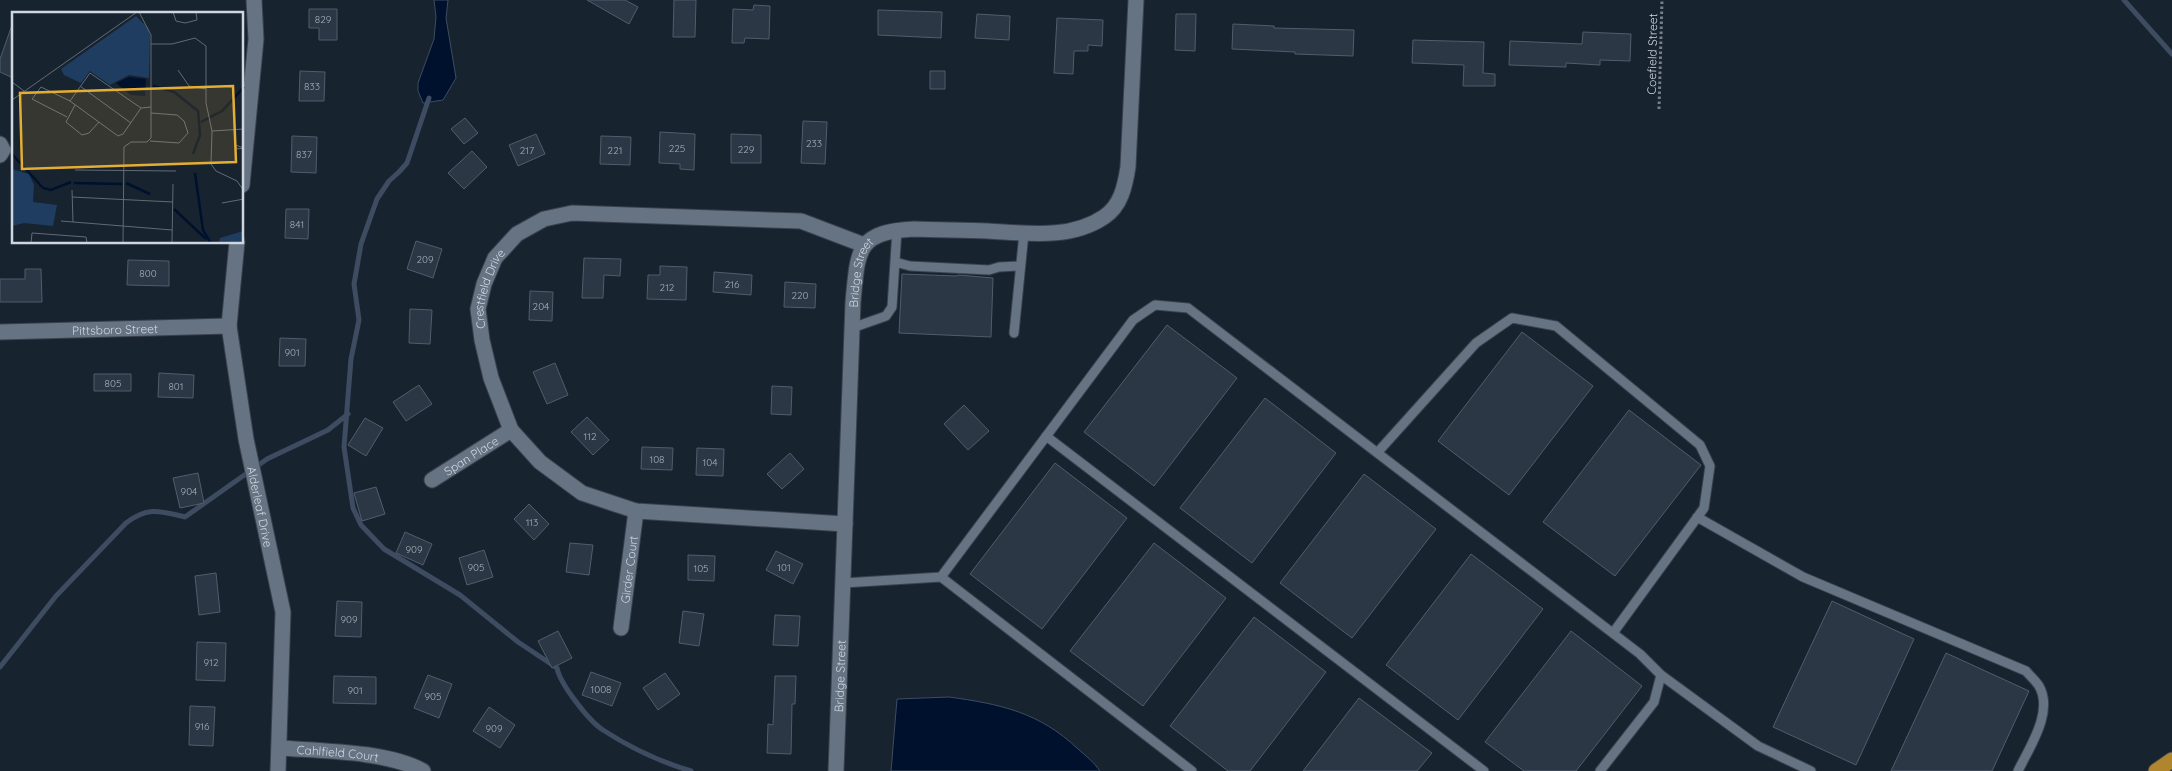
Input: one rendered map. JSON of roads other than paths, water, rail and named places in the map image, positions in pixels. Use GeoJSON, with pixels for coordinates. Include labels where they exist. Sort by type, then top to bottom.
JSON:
{"type":"FeatureCollection","features":[{"type":"Feature","properties":{"kind":"highway"},"geometry":{"type":"LineString","coordinates":[[2156,771],[2172,760]]}},
{"type":"Feature","properties":{"kind":"street"},"geometry":{"type":"LineString","coordinates":[[244,164],[256,39],[254,0]]}},
{"type":"Feature","properties":{"kind":"street","name":"Bridge Street"},"geometry":{"type":"LineString","coordinates":[[836,771],[852,328],[856,274],[864,244],[872,238],[897,230],[1056,233],[1085,228],[1105,217],[1116,205],[1125,189],[1131,134],[1136,0]]}},
{"type":"Feature","properties":{"kind":"street"},"geometry":{"type":"LineString","coordinates":[[0,144],[3,150],[0,155]]}},
{"type":"Feature","properties":{"kind":"street","name":"Crestfield Drive"},"geometry":{"type":"LineString","coordinates":[[845,524],[636,511],[582,493],[540,462],[511,430],[491,378],[478,309],[484,284],[494,258],[517,234],[544,219],[572,213],[800,221],[864,244]]}},
{"type":"Feature","properties":{"kind":"street","name":"Alderleaf Drive"},"geometry":{"type":"LineString","coordinates":[[237,244],[229,326],[246,439],[283,612],[278,771]]}},
{"type":"Feature","properties":{"kind":"street","name":"Pittsboro Street"},"geometry":{"type":"LineString","coordinates":[[0,332],[229,326]]}},
{"type":"Feature","properties":{"kind":"street","name":"Span Place"},"geometry":{"type":"LineString","coordinates":[[432,480],[511,430]]}},
{"type":"Feature","properties":{"kind":"street","name":"Girder Court"},"geometry":{"type":"LineString","coordinates":[[621,628],[636,511]]}},
{"type":"Feature","properties":{"kind":"street","name":"Cahlfield Court"},"geometry":{"type":"LineString","coordinates":[[280,748],[355,753],[383,758],[424,771]]}},
{"type":"Feature","properties":{"kind":"lane"},"geometry":{"type":"LineString","coordinates":[[852,328],[886,316],[892,307],[897,230]]}},
{"type":"Feature","properties":{"kind":"lane"},"geometry":{"type":"LineString","coordinates":[[1014,333],[1024,233]]}},
{"type":"Feature","properties":{"kind":"lane"},"geometry":{"type":"LineString","coordinates":[[895,262],[910,266],[989,270],[998,267],[1020,266]]}},
{"type":"Feature","properties":{"kind":"lane"},"geometry":{"type":"LineString","coordinates":[[941,577],[1133,320],[1155,304],[1188,308],[1612,632],[1640,654],[1660,675],[1758,746],[1811,771]]}},
{"type":"Feature","properties":{"kind":"lane"},"geometry":{"type":"LineString","coordinates":[[1377,452],[1476,343],[1512,318],[1556,326],[1700,445],[1710,466],[1704,508],[1612,632]]}},
{"type":"Feature","properties":{"kind":"lane"},"geometry":{"type":"LineString","coordinates":[[1046,436],[1484,771]]}},
{"type":"Feature","properties":{"kind":"lane"},"geometry":{"type":"LineString","coordinates":[[1696,518],[1803,577],[2026,671],[2040,687],[2044,710],[2037,732],[2018,771]]}},
{"type":"Feature","properties":{"kind":"lane"},"geometry":{"type":"LineString","coordinates":[[843,583],[941,577],[1192,771]]}},
{"type":"Feature","properties":{"kind":"lane"},"geometry":{"type":"LineString","coordinates":[[1600,771],[1654,702],[1660,675]]}},
{"type":"Feature","properties":{"kind":"water"},"geometry":{"type":"Polygon","coordinates":[[[434,0],[448,0],[446,18],[456,78],[443,100],[423,103],[418,91],[418,83],[434,39],[436,17],[434,0]]]}},
{"type":"Feature","properties":{"kind":"water"},"geometry":{"type":"Polygon","coordinates":[[[949,697],[1002,707],[1033,718],[1063,736],[1090,759],[1100,771],[891,771],[897,699],[949,697]]]}},
{"type":"Feature","properties":{"kind":"waterway"},"geometry":{"type":"LineString","coordinates":[[2124,0],[2172,54]]}},
{"type":"Feature","properties":{"kind":"waterway"},"geometry":{"type":"LineString","coordinates":[[429,98],[407,163],[389,181],[377,199],[361,244],[354,284],[359,320],[351,359],[344,447],[353,508],[361,525],[384,549],[460,595],[518,642],[557,668],[563,683],[576,702],[590,719],[603,730],[646,754],[691,771]]}},
{"type":"Feature","properties":{"kind":"waterway"},"geometry":{"type":"LineString","coordinates":[[0,667],[56,596],[126,523],[141,514],[154,511],[185,517],[267,459],[328,430],[348,414]]}}]}
